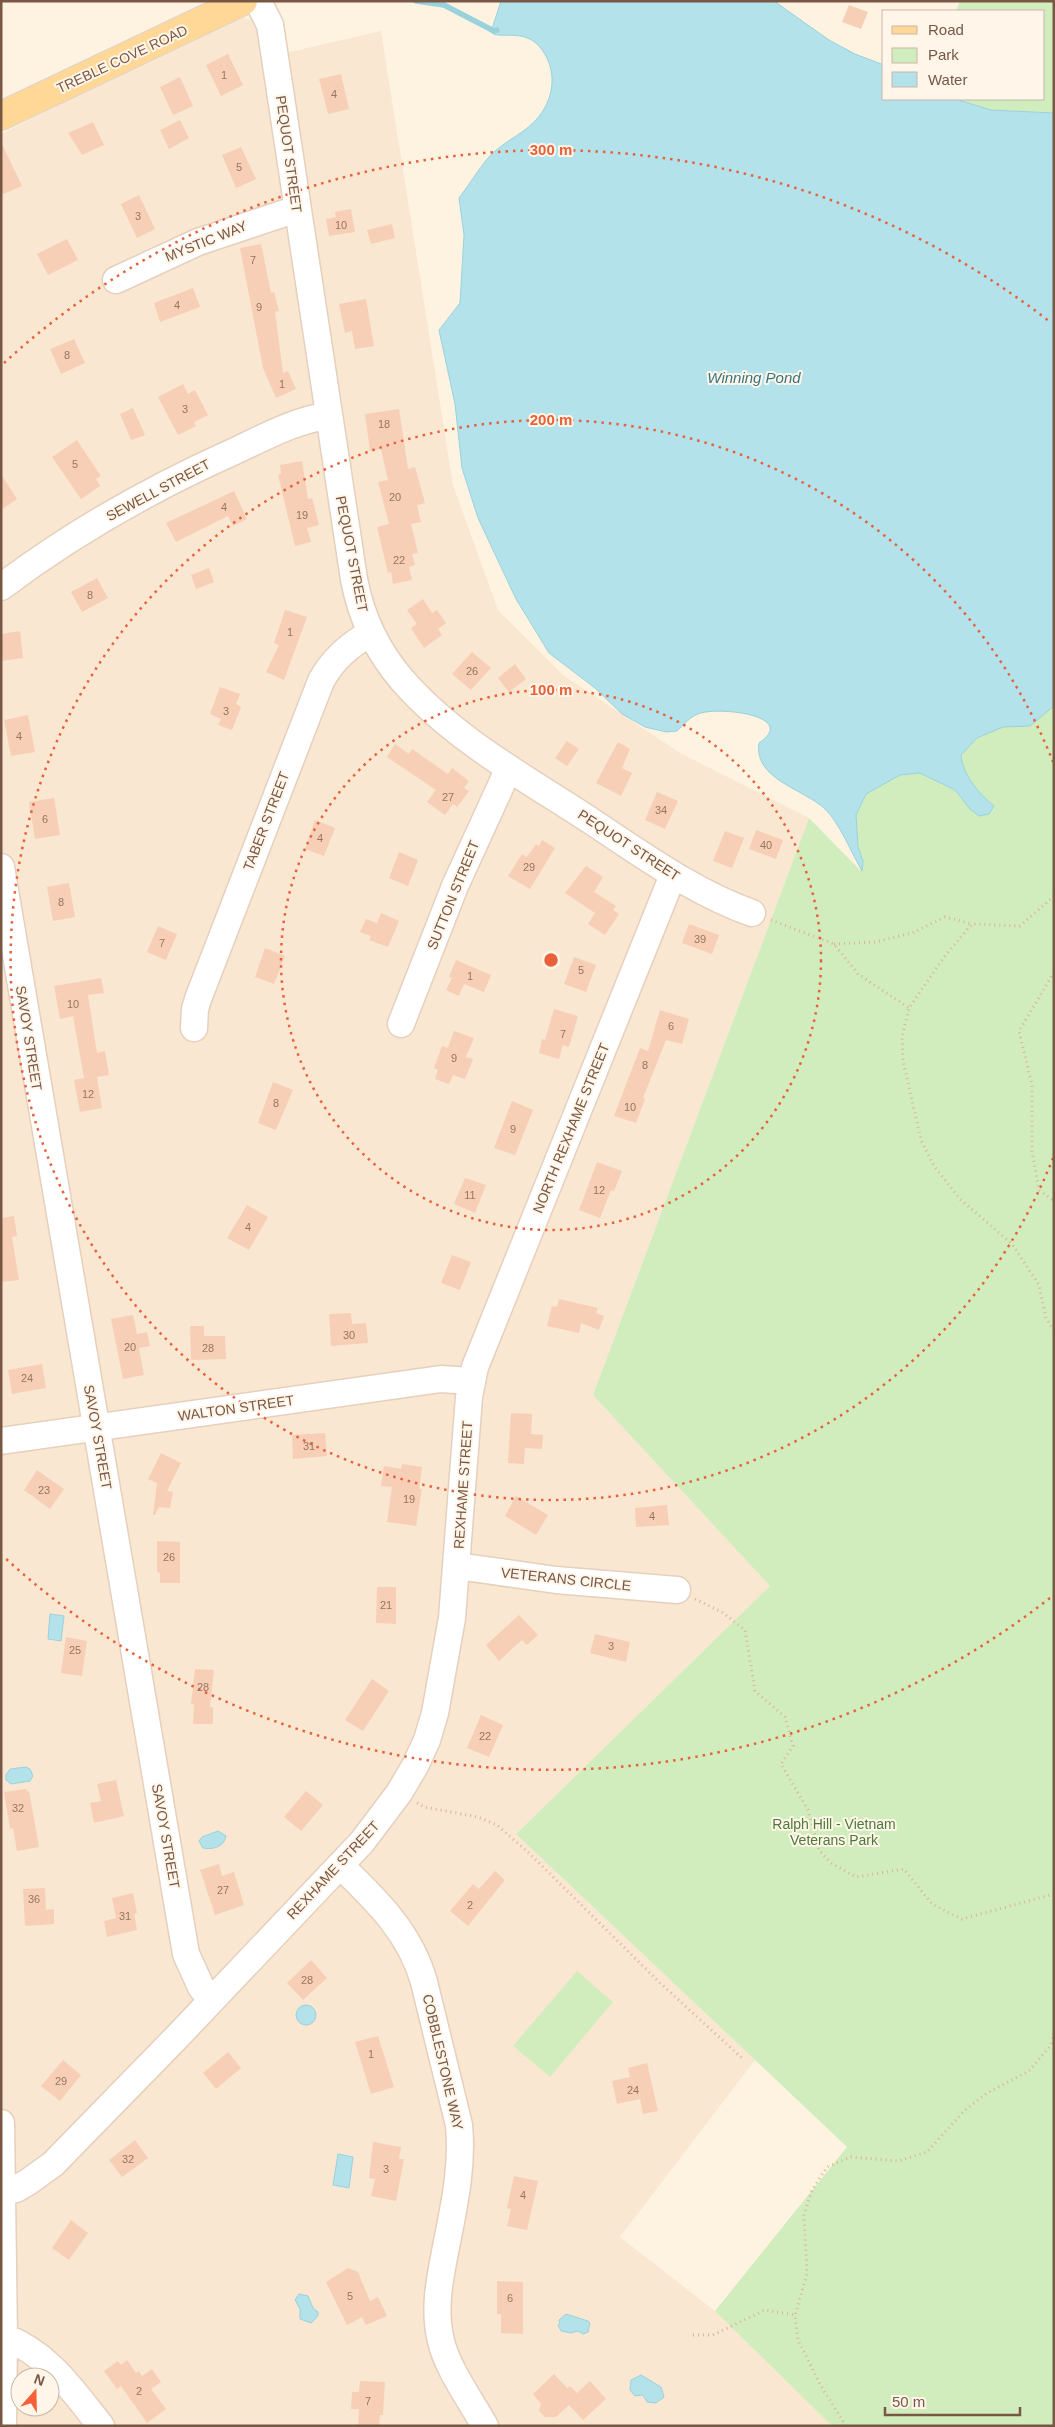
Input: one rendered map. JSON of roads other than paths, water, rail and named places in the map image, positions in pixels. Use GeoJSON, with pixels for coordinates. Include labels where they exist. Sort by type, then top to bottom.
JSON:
{"type":"FeatureCollection","features":[{"type":"Feature","properties":{"kind":"main road","name":"TREBLE COVE ROAD"},"geometry":{"type":"LineString","coordinates":[[1,116],[243,1]]}},
{"type":"Feature","properties":{"kind":"street","name":"PEQUOT STREET"},"geometry":{"type":"LineString","coordinates":[[258,1],[270,25],[355,586],[363,616],[371,633],[390,665],[418,696],[452,726],[509,768],[673,875],[717,899],[752,914]]}},
{"type":"Feature","properties":{"kind":"street","name":"MYSTIC WAY"},"geometry":{"type":"LineString","coordinates":[[116,280],[198,242],[297,209]]}},
{"type":"Feature","properties":{"kind":"street","name":"SEWELL STREET"},"geometry":{"type":"LineString","coordinates":[[1,587],[50,552],[147,493],[292,424],[328,416]]}},
{"type":"Feature","properties":{"kind":"street","name":"TABER STREET"},"geometry":{"type":"LineString","coordinates":[[194,1028],[194,1009],[322,681],[328,669],[347,648],[371,633]]}},
{"type":"Feature","properties":{"kind":"street","name":"SUTTON STREET"},"geometry":{"type":"LineString","coordinates":[[401,1024],[455,886],[509,768]]}},
{"type":"Feature","properties":{"kind":"street","name":"SAVOY STREET"},"geometry":{"type":"LineString","coordinates":[[1,867],[186,1954],[196,1979],[211,2000]]}},
{"type":"Feature","properties":{"kind":"street","name":"NORTH REXHAME STREET"},"geometry":{"type":"LineString","coordinates":[[471,1381],[479,1352],[673,875]]}},
{"type":"Feature","properties":{"kind":"street","name":"WALTON STREET"},"geometry":{"type":"LineString","coordinates":[[1,1441],[440,1379],[471,1381]]}},
{"type":"Feature","properties":{"kind":"street","name":"REXHAME STREET"},"geometry":{"type":"LineString","coordinates":[[2,2192],[28,2182],[53,2164],[362,1842],[399,1793],[415,1766],[427,1740],[435,1713],[452,1618],[471,1381]]}},
{"type":"Feature","properties":{"kind":"street","name":"VETERANS CIRCLE"},"geometry":{"type":"LineString","coordinates":[[457,1566],[556,1580],[676,1590]]}},
{"type":"Feature","properties":{"kind":"street","name":"COBBLESTONE WAY"},"geometry":{"type":"LineString","coordinates":[[340,1865],[393,1920],[408,1940],[418,1961],[424,1982],[459,2126],[461,2146],[456,2195],[439,2288],[438,2326],[441,2344],[448,2360],[485,2426]]}},
{"type":"Feature","properties":{"kind":"street"},"geometry":{"type":"LineString","coordinates":[[1,2122],[4,2337],[3,2426]]}},
{"type":"Feature","properties":{"kind":"street"},"geometry":{"type":"LineString","coordinates":[[4,2337],[30,2349],[54,2368],[102,2426]]}},
{"type":"Feature","properties":{"kind":"water","name":"Winning Pond"},"geometry":{"type":"Polygon","coordinates":[[[501,1],[774,1],[829,40],[855,54],[882,64],[882,100],[958,100],[991,110],[1054,113],[1054,706],[1030,726],[1003,727],[977,738],[961,755],[965,770],[972,783],[994,806],[989,814],[979,816],[970,809],[955,790],[920,773],[900,775],[866,794],[856,815],[858,847],[863,861],[862,871],[840,830],[825,809],[782,782],[764,766],[759,755],[759,743],[769,733],[769,726],[762,719],[736,712],[721,711],[698,714],[677,731],[666,732],[645,727],[622,714],[595,688],[549,653],[516,599],[478,518],[462,468],[455,404],[439,330],[460,303],[464,235],[459,198],[493,153],[523,131],[541,114],[550,95],[552,85],[550,65],[539,46],[526,37],[499,35],[491,32],[501,1]]]}},
{"type":"Feature","properties":{"kind":"water"},"geometry":{"type":"Polygon","coordinates":[[[50,1614],[64,1616],[61,1641],[48,1639],[50,1614]]]}},
{"type":"Feature","properties":{"kind":"water"},"geometry":{"type":"Polygon","coordinates":[[[26,1767],[30,1769],[33,1776],[30,1781],[11,1784],[6,1780],[6,1775],[10,1769],[26,1767]]]}},
{"type":"Feature","properties":{"kind":"water"},"geometry":{"type":"Polygon","coordinates":[[[218,1831],[226,1836],[223,1843],[211,1849],[203,1848],[199,1841],[202,1837],[218,1831]]]}},
{"type":"Feature","properties":{"kind":"water"},"geometry":{"type":"Polygon","coordinates":[[[306,2005],[313,2008],[316,2015],[313,2022],[306,2025],[299,2022],[296,2015],[299,2008],[306,2005]]]}},
{"type":"Feature","properties":{"kind":"water"},"geometry":{"type":"Polygon","coordinates":[[[338,2154],[353,2157],[349,2188],[333,2185],[338,2154]]]}},
{"type":"Feature","properties":{"kind":"water"},"geometry":{"type":"Polygon","coordinates":[[[299,2294],[308,2296],[313,2308],[318,2312],[318,2316],[311,2323],[300,2319],[300,2309],[295,2300],[299,2294]]]}},
{"type":"Feature","properties":{"kind":"water"},"geometry":{"type":"Polygon","coordinates":[[[566,2314],[588,2321],[590,2323],[588,2332],[583,2334],[578,2331],[571,2333],[561,2331],[558,2325],[560,2323],[559,2320],[566,2314]]]}},
{"type":"Feature","properties":{"kind":"water"},"geometry":{"type":"Polygon","coordinates":[[[641,2375],[661,2387],[664,2397],[656,2403],[647,2402],[643,2395],[635,2396],[630,2390],[631,2380],[641,2375]]]}},
{"type":"Feature","properties":{"kind":"waterway"},"geometry":{"type":"LineString","coordinates":[[416,1],[444,5],[494,31],[497,30]]}},
{"type":"Feature","properties":{"kind":"park label","name":"Ralph Hill - Vietnam Veterans Park"},"geometry":{"type":"Point","coordinates":[834,1832]}}]}
